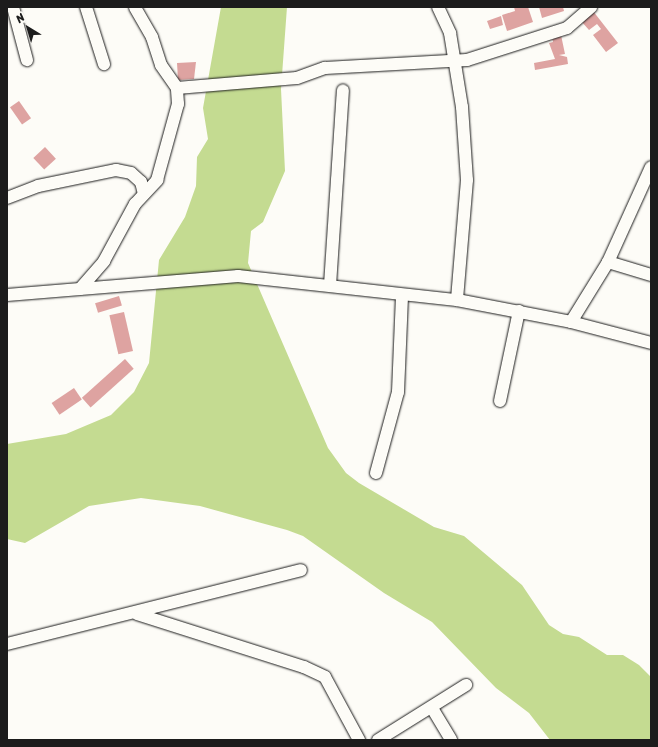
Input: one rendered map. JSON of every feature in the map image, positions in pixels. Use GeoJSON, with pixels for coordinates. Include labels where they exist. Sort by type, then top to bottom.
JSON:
{"type":"FeatureCollection","features":[{"type":"Feature","properties":{"kind":"street"},"geometry":{"type":"LineString","coordinates":[[13,7],[27,60]]}},
{"type":"Feature","properties":{"kind":"street"},"geometry":{"type":"LineString","coordinates":[[86,7],[104,64]]}},
{"type":"Feature","properties":{"kind":"street"},"geometry":{"type":"LineString","coordinates":[[80,289],[104,261],[144,194],[163,166],[178,104],[177,88],[161,66],[152,37],[135,7]]}},
{"type":"Feature","properties":{"kind":"street"},"geometry":{"type":"LineString","coordinates":[[438,7],[450,33],[462,108],[467,180],[457,300]]}},
{"type":"Feature","properties":{"kind":"street"},"geometry":{"type":"LineString","coordinates":[[177,88],[297,78],[325,68],[371,68],[454,59],[467,60],[567,28],[591,7]]}},
{"type":"Feature","properties":{"kind":"street"},"geometry":{"type":"LineString","coordinates":[[330,285],[343,90]]}},
{"type":"Feature","properties":{"kind":"street"},"geometry":{"type":"LineString","coordinates":[[571,322],[608,262],[651,167]]}},
{"type":"Feature","properties":{"kind":"street"},"geometry":{"type":"LineString","coordinates":[[7,198],[38,186],[116,170],[131,173],[141,182],[144,194]]}},
{"type":"Feature","properties":{"kind":"street"},"geometry":{"type":"LineString","coordinates":[[608,262],[651,275]]}},
{"type":"Feature","properties":{"kind":"street"},"geometry":{"type":"LineString","coordinates":[[7,295],[238,276],[457,300],[571,322],[651,343]]}},
{"type":"Feature","properties":{"kind":"street"},"geometry":{"type":"LineString","coordinates":[[376,472],[398,392],[402,295]]}},
{"type":"Feature","properties":{"kind":"street"},"geometry":{"type":"LineString","coordinates":[[500,401],[520,311]]}},
{"type":"Feature","properties":{"kind":"street"},"geometry":{"type":"LineString","coordinates":[[7,644],[121,615],[137,614],[301,570]]}},
{"type":"Feature","properties":{"kind":"street"},"geometry":{"type":"LineString","coordinates":[[137,614],[304,666],[325,677],[360,740]]}},
{"type":"Feature","properties":{"kind":"street"},"geometry":{"type":"LineString","coordinates":[[378,740],[432,708],[466,685]]}},
{"type":"Feature","properties":{"kind":"street"},"geometry":{"type":"LineString","coordinates":[[432,708],[452,740]]}},
{"type":"Feature","properties":{"kind":"green space"},"geometry":{"type":"Polygon","coordinates":[[[221,7],[287,7],[281,89],[285,171],[263,222],[251,231],[248,263],[328,448],[346,473],[359,483],[434,527],[464,536],[522,585],[549,625],[563,634],[579,637],[607,655],[623,655],[639,665],[651,677],[651,740],[550,740],[529,713],[496,688],[432,622],[384,593],[303,536],[287,530],[200,506],[141,498],[89,506],[25,543],[7,539],[7,444],[66,434],[111,415],[134,392],[149,363],[159,260],[185,217],[196,186],[197,157],[208,139],[203,108],[221,7]]]}},
{"type":"Feature","properties":{"kind":"building"},"geometry":{"type":"Polygon","coordinates":[[[514,7],[528,7],[533,22],[507,31],[502,15],[515,11],[514,7]]]}},
{"type":"Feature","properties":{"kind":"building"},"geometry":{"type":"Polygon","coordinates":[[[539,7],[563,7],[564,11],[542,18],[539,7]]]}},
{"type":"Feature","properties":{"kind":"building"},"geometry":{"type":"Polygon","coordinates":[[[593,11],[618,43],[606,52],[593,35],[601,29],[597,24],[589,30],[581,21],[593,11]]]}},
{"type":"Feature","properties":{"kind":"building"},"geometry":{"type":"Polygon","coordinates":[[[501,16],[503,25],[490,29],[487,21],[501,16]]]}},
{"type":"Feature","properties":{"kind":"building"},"geometry":{"type":"Polygon","coordinates":[[[561,35],[565,54],[559,55],[567,57],[568,64],[535,70],[534,63],[555,59],[549,43],[553,42],[552,36],[561,35]]]}},
{"type":"Feature","properties":{"kind":"building"},"geometry":{"type":"Polygon","coordinates":[[[196,62],[194,79],[178,80],[177,63],[196,62]]]}},
{"type":"Feature","properties":{"kind":"building"},"geometry":{"type":"Polygon","coordinates":[[[19,101],[31,118],[22,125],[10,107],[19,101]]]}},
{"type":"Feature","properties":{"kind":"building"},"geometry":{"type":"Polygon","coordinates":[[[45,147],[56,159],[44,170],[33,158],[45,147]]]}},
{"type":"Feature","properties":{"kind":"building"},"geometry":{"type":"Polygon","coordinates":[[[119,296],[122,306],[98,313],[95,303],[119,296]]]}},
{"type":"Feature","properties":{"kind":"building"},"geometry":{"type":"Polygon","coordinates":[[[124,312],[133,351],[118,354],[109,315],[124,312]]]}},
{"type":"Feature","properties":{"kind":"building"},"geometry":{"type":"Polygon","coordinates":[[[125,359],[134,369],[91,407],[82,398],[125,359]]]}},
{"type":"Feature","properties":{"kind":"building"},"geometry":{"type":"Polygon","coordinates":[[[74,388],[82,400],[59,415],[52,403],[74,388]]]}}]}
